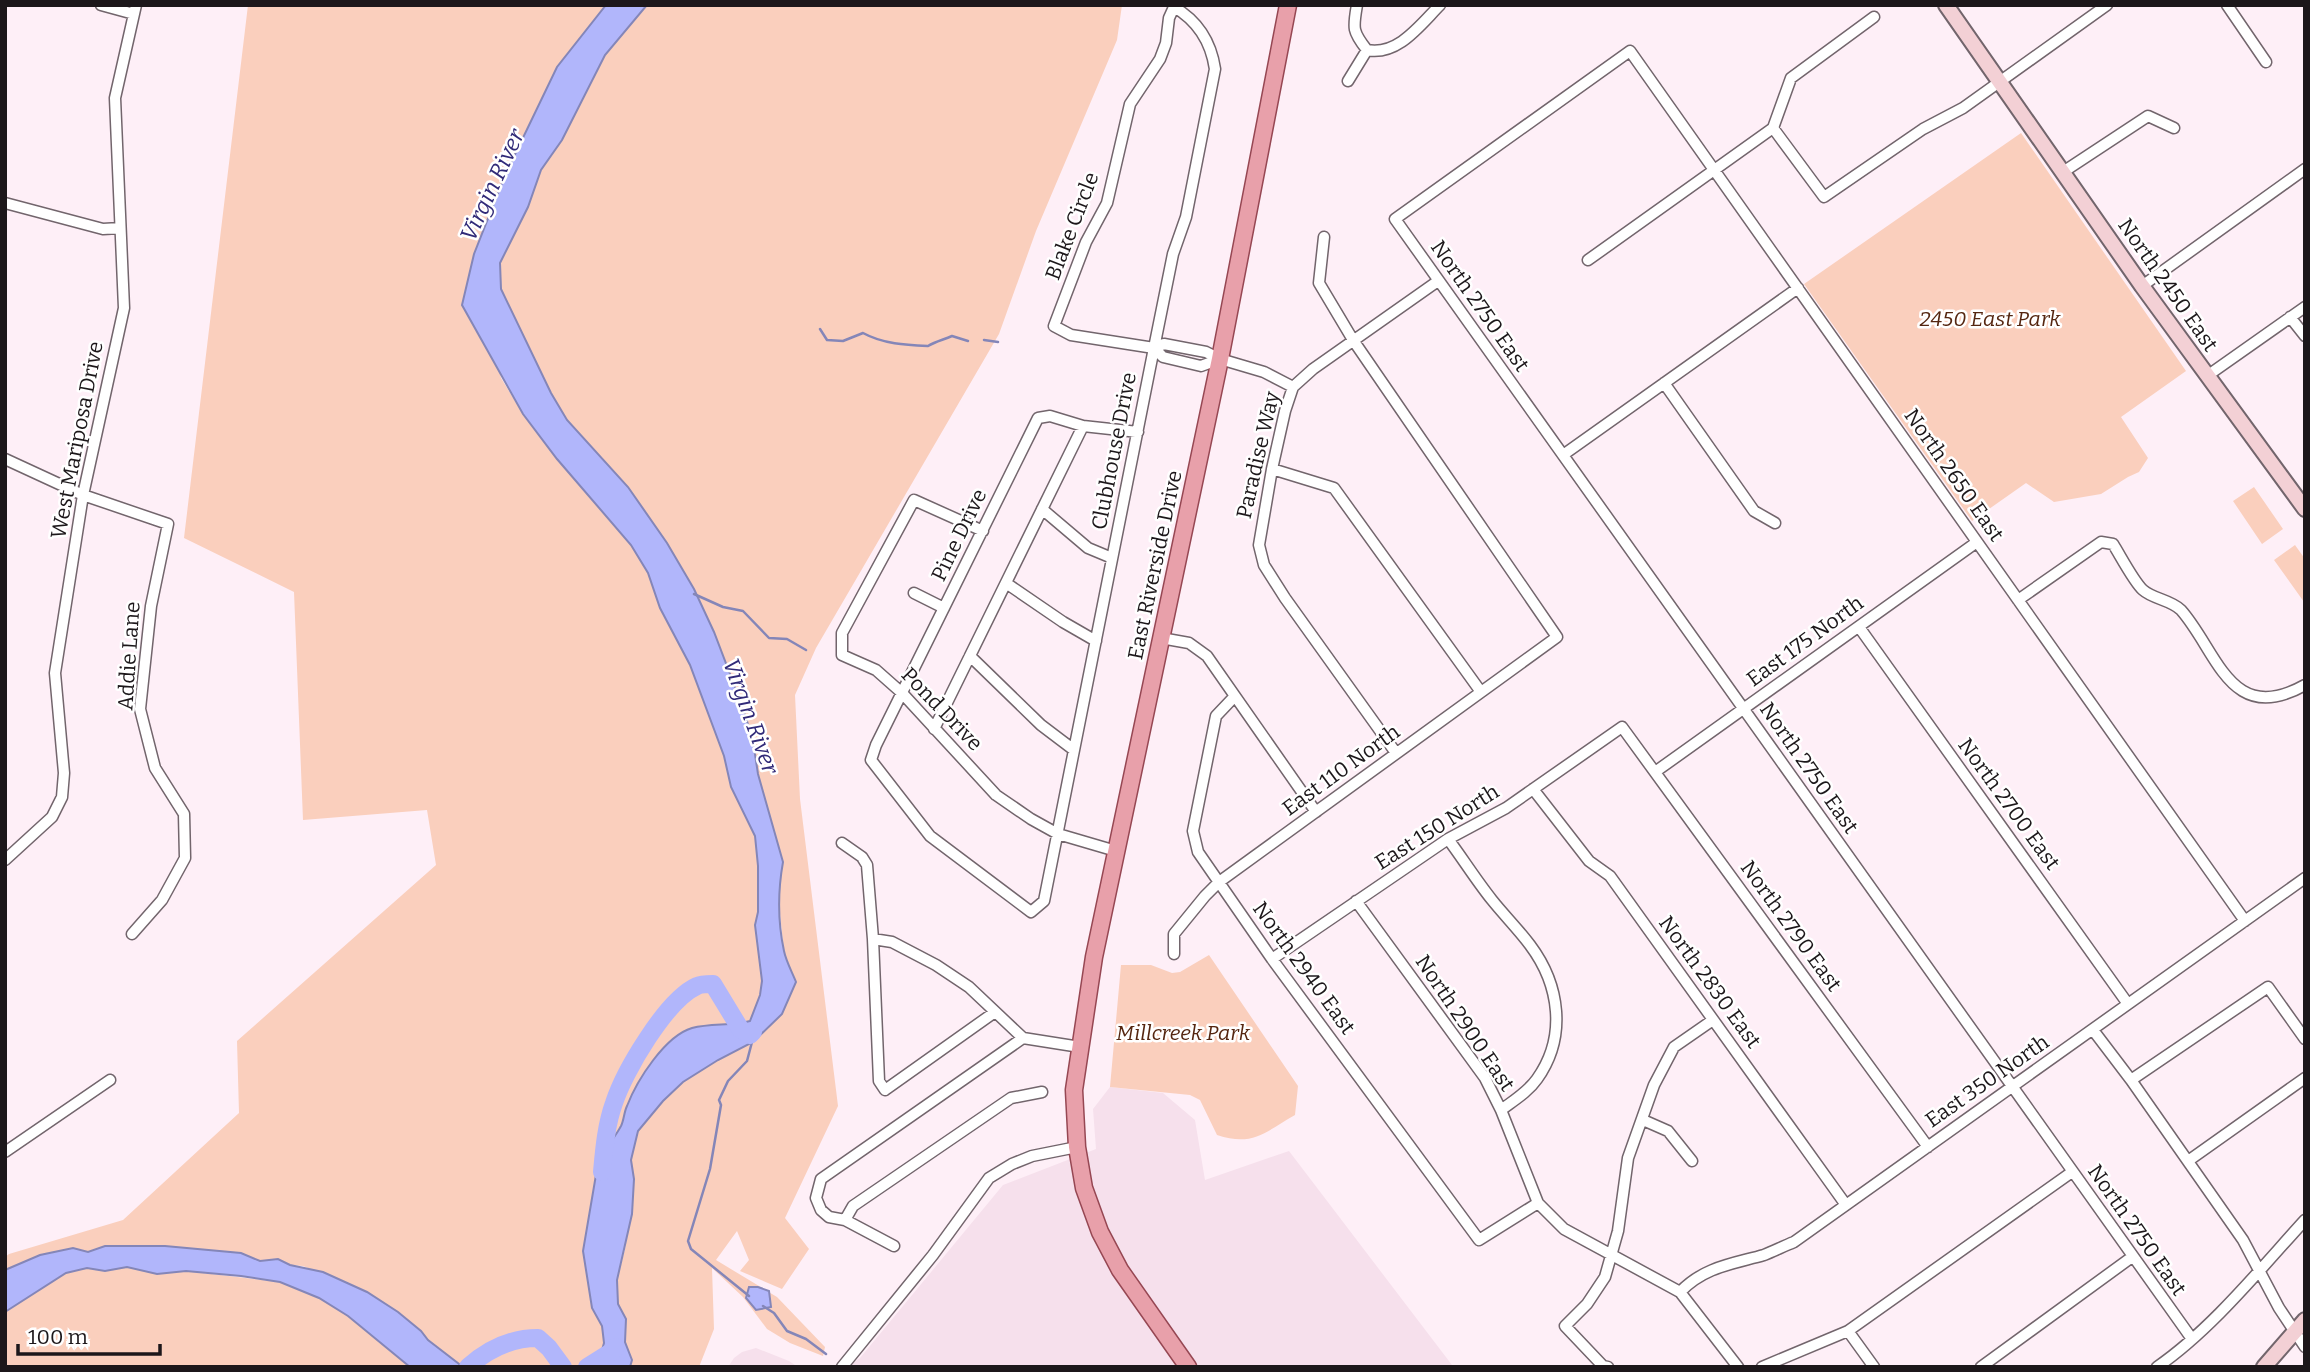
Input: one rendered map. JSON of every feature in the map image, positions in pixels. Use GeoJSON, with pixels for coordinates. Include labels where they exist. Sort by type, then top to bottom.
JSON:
{"type":"FeatureCollection","features":[{"type":"Feature","properties":{"kind":"main road","name":"East Riverside Drive"},"geometry":{"type":"LineString","coordinates":[[1188,1367],[1120,1270],[1100,1232],[1084,1188],[1077,1141],[1074,1090],[1087,991],[1220,359],[1288,5]]}},
{"type":"Feature","properties":{"kind":"street"},"geometry":{"type":"LineString","coordinates":[[101,5],[135,10]]}},
{"type":"Feature","properties":{"kind":"street"},"geometry":{"type":"LineString","coordinates":[[1357,5],[1355,36],[1367,50],[1379,52],[1391,49],[1440,5]]}},
{"type":"Feature","properties":{"kind":"street","name":"North 2450 East"},"geometry":{"type":"LineString","coordinates":[[1946,5],[2142,286],[2303,502]]}},
{"type":"Feature","properties":{"kind":"street"},"geometry":{"type":"LineString","coordinates":[[1773,128],[1824,197],[1923,129],[1963,108],[2107,5]]}},
{"type":"Feature","properties":{"kind":"street"},"geometry":{"type":"LineString","coordinates":[[2227,5],[2266,62]]}},
{"type":"Feature","properties":{"kind":"street","name":"Clubhouse Drive"},"geometry":{"type":"LineString","coordinates":[[1031,912],[1044,901],[1173,254],[1186,217],[1215,69],[1212,49],[1189,16],[1174,7]]}},
{"type":"Feature","properties":{"kind":"street","name":"Blake Circle"},"geometry":{"type":"LineString","coordinates":[[1154,348],[1071,335],[1054,326],[1086,242],[1107,203],[1130,104],[1160,59],[1174,7]]}},
{"type":"Feature","properties":{"kind":"street","name":"West Mariposa Drive"},"geometry":{"type":"LineString","coordinates":[[5,860],[52,817],[62,797],[64,773],[55,673],[83,495],[124,308],[115,98],[135,10]]}},
{"type":"Feature","properties":{"kind":"street"},"geometry":{"type":"LineString","coordinates":[[1588,260],[1773,128],[1791,78],[1874,17]]}},
{"type":"Feature","properties":{"kind":"street"},"geometry":{"type":"LineString","coordinates":[[1348,81],[1367,50]]}},
{"type":"Feature","properties":{"kind":"street","name":"North 2650 East"},"geometry":{"type":"LineString","coordinates":[[1395,219],[1630,51],[2245,921]]}},
{"type":"Feature","properties":{"kind":"street"},"geometry":{"type":"LineString","coordinates":[[2063,172],[2148,116],[2174,128]]}},
{"type":"Feature","properties":{"kind":"street"},"geometry":{"type":"LineString","coordinates":[[2142,286],[2305,169]]}},
{"type":"Feature","properties":{"kind":"street"},"geometry":{"type":"LineString","coordinates":[[5,203],[103,229],[120,228]]}},
{"type":"Feature","properties":{"kind":"street","name":"North 2750 East"},"geometry":{"type":"LineString","coordinates":[[1395,219],[2192,1339]]}},
{"type":"Feature","properties":{"kind":"street"},"geometry":{"type":"LineString","coordinates":[[1324,237],[1319,283],[1353,340]]}},
{"type":"Feature","properties":{"kind":"street","name":"Paradise Way"},"geometry":{"type":"LineString","coordinates":[[1396,753],[1285,598],[1264,565],[1259,545],[1272,469],[1293,387],[1313,369],[1438,281]]}},
{"type":"Feature","properties":{"kind":"street"},"geometry":{"type":"LineString","coordinates":[[1563,455],[1798,288]]}},
{"type":"Feature","properties":{"kind":"street"},"geometry":{"type":"LineString","coordinates":[[2207,376],[2305,307]]}},
{"type":"Feature","properties":{"kind":"street"},"geometry":{"type":"LineString","coordinates":[[2290,317],[2305,336]]}},
{"type":"Feature","properties":{"kind":"street","name":"East 110 North"},"geometry":{"type":"LineString","coordinates":[[1174,954],[1174,934],[1219,882],[1557,637],[1353,340]]}},
{"type":"Feature","properties":{"kind":"street"},"geometry":{"type":"LineString","coordinates":[[1154,348],[1164,344],[1206,352],[1264,372],[1293,387]]}},
{"type":"Feature","properties":{"kind":"street"},"geometry":{"type":"LineString","coordinates":[[1664,383],[1754,511],[1775,523]]}},
{"type":"Feature","properties":{"kind":"street","name":"Pine Drive"},"geometry":{"type":"LineString","coordinates":[[1031,912],[930,836],[871,760],[1038,418],[1050,416],[1083,426],[1138,432]]}},
{"type":"Feature","properties":{"kind":"street"},"geometry":{"type":"LineString","coordinates":[[934,729],[1083,426]]}},
{"type":"Feature","properties":{"kind":"street"},"geometry":{"type":"LineString","coordinates":[[5,459],[83,495]]}},
{"type":"Feature","properties":{"kind":"street"},"geometry":{"type":"LineString","coordinates":[[1272,469],[1334,488],[1481,692]]}},
{"type":"Feature","properties":{"kind":"street","name":"Addie Lane"},"geometry":{"type":"LineString","coordinates":[[83,495],[168,524],[151,606],[140,709],[155,768],[184,814],[185,858],[162,900],[132,934]]}},
{"type":"Feature","properties":{"kind":"street","name":"Pond Drive"},"geometry":{"type":"LineString","coordinates":[[983,531],[914,500],[842,633],[842,655],[876,670],[902,693],[996,795],[1058,834],[1116,851]]}},
{"type":"Feature","properties":{"kind":"street"},"geometry":{"type":"LineString","coordinates":[[1042,509],[1088,548],[1112,558]]}},
{"type":"Feature","properties":{"kind":"street","name":"East 175 North"},"geometry":{"type":"LineString","coordinates":[[1655,772],[1977,542]]}},
{"type":"Feature","properties":{"kind":"street"},"geometry":{"type":"LineString","coordinates":[[2018,600],[2101,542],[2113,544],[2143,590],[2179,608],[2228,681],[2245,693],[2269,698],[2305,685]]}},
{"type":"Feature","properties":{"kind":"street"},"geometry":{"type":"LineString","coordinates":[[1006,583],[1096,641]]}},
{"type":"Feature","properties":{"kind":"street"},"geometry":{"type":"LineString","coordinates":[[914,593],[944,608]]}},
{"type":"Feature","properties":{"kind":"street","name":"North 2700 East"},"geometry":{"type":"LineString","coordinates":[[1859,627],[2129,1004]]}},
{"type":"Feature","properties":{"kind":"street"},"geometry":{"type":"LineString","coordinates":[[1161,638],[1189,643],[1207,656],[1317,811]]}},
{"type":"Feature","properties":{"kind":"street"},"geometry":{"type":"LineString","coordinates":[[970,656],[1041,726],[1074,750]]}},
{"type":"Feature","properties":{"kind":"street","name":"North 2940 East"},"geometry":{"type":"LineString","coordinates":[[1235,696],[1216,716],[1193,831],[1198,852],[1272,959],[1479,1240],[1538,1203]]}},
{"type":"Feature","properties":{"kind":"street","name":"North 2790 East"},"geometry":{"type":"LineString","coordinates":[[1622,727],[1928,1147]]}},
{"type":"Feature","properties":{"kind":"street","name":"East 150 North"},"geometry":{"type":"LineString","coordinates":[[1272,959],[1448,839],[1506,808],[1622,727]]}},
{"type":"Feature","properties":{"kind":"street","name":"North 2830 East"},"geometry":{"type":"LineString","coordinates":[[1533,789],[1589,861],[1610,876],[1846,1205]]}},
{"type":"Feature","properties":{"kind":"street"},"geometry":{"type":"LineString","coordinates":[[1448,839],[1492,900],[1530,945],[1545,968],[1555,995],[1558,1023],[1555,1043],[1546,1065],[1536,1081],[1523,1094],[1501,1110]]}},
{"type":"Feature","properties":{"kind":"street"},"geometry":{"type":"LineString","coordinates":[[842,843],[862,857],[867,866],[879,1081],[885,1090],[995,1013]]}},
{"type":"Feature","properties":{"kind":"street","name":"East 350 North"},"geometry":{"type":"LineString","coordinates":[[1681,1292],[1693,1279],[1718,1267],[1768,1254],[1794,1242],[2305,878]]}},
{"type":"Feature","properties":{"kind":"street","name":"North 2900 East"},"geometry":{"type":"LineString","coordinates":[[1356,901],[1485,1078],[1501,1110],[1538,1203],[1564,1228],[1681,1292],[1738,1367]]}},
{"type":"Feature","properties":{"kind":"street"},"geometry":{"type":"LineString","coordinates":[[873,939],[892,942],[969,986],[1023,1038],[1080,1047]]}},
{"type":"Feature","properties":{"kind":"street"},"geometry":{"type":"LineString","coordinates":[[2131,1080],[2268,987],[2305,1039]]}},
{"type":"Feature","properties":{"kind":"street"},"geometry":{"type":"LineString","coordinates":[[1608,1367],[1603,1366],[1565,1326],[1587,1304],[1605,1278],[1618,1231],[1628,1158],[1654,1085],[1674,1047],[1713,1020]]}},
{"type":"Feature","properties":{"kind":"street"},"geometry":{"type":"LineString","coordinates":[[2093,1030],[2243,1240],[2278,1308],[2305,1347]]}},
{"type":"Feature","properties":{"kind":"street"},"geometry":{"type":"LineString","coordinates":[[894,1246],[845,1220],[829,1217],[821,1210],[816,1198],[821,1179],[1023,1038]]}},
{"type":"Feature","properties":{"kind":"street"},"geometry":{"type":"LineString","coordinates":[[2188,1161],[2305,1079]]}},
{"type":"Feature","properties":{"kind":"street"},"geometry":{"type":"LineString","coordinates":[[5,1152],[110,1080]]}},
{"type":"Feature","properties":{"kind":"street"},"geometry":{"type":"LineString","coordinates":[[845,1220],[853,1206],[1011,1098],[1042,1092]]}},
{"type":"Feature","properties":{"kind":"street"},"geometry":{"type":"LineString","coordinates":[[1643,1120],[1668,1131],[1692,1161]]}},
{"type":"Feature","properties":{"kind":"street"},"geometry":{"type":"LineString","coordinates":[[842,1367],[917,1276],[989,1178],[1012,1164],[1077,1141]]}},
{"type":"Feature","properties":{"kind":"street"},"geometry":{"type":"LineString","coordinates":[[1762,1367],[1848,1331],[2072,1172]]}},
{"type":"Feature","properties":{"kind":"street"},"geometry":{"type":"LineString","coordinates":[[2157,1367],[2192,1339],[2305,1220]]}},
{"type":"Feature","properties":{"kind":"street"},"geometry":{"type":"LineString","coordinates":[[1981,1367],[2132,1257]]}},
{"type":"Feature","properties":{"kind":"street"},"geometry":{"type":"LineString","coordinates":[[2264,1367],[2305,1320]]}},
{"type":"Feature","properties":{"kind":"street"},"geometry":{"type":"LineString","coordinates":[[1848,1331],[1874,1367]]}},
{"type":"Feature","properties":{"kind":"shaded area"},"geometry":{"type":"Polygon","coordinates":[[[1110,1087],[1163,1093],[1195,1120],[1205,1180],[1289,1151],[1456,1367],[847,1367],[860,1358],[1003,1185],[1096,1149],[1093,1109],[1110,1087]]]}},
{"type":"Feature","properties":{"kind":"shaded area"},"geometry":{"type":"Polygon","coordinates":[[[756,1348],[798,1367],[728,1367],[742,1352],[756,1348]]]}},
{"type":"Feature","properties":{"kind":"green space"},"geometry":{"type":"Polygon","coordinates":[[[248,5],[606,5],[557,67],[506,173],[474,254],[501,378],[523,414],[557,459],[631,545],[648,573],[660,608],[690,665],[724,756],[731,787],[755,836],[758,912],[755,925],[762,981],[760,995],[750,1021],[691,1029],[627,1106],[622,1124],[603,1150],[598,1163],[585,1238],[592,1308],[602,1326],[604,1343],[597,1367],[463,1367],[398,1312],[367,1292],[303,1266],[290,1265],[278,1259],[260,1261],[241,1253],[165,1246],[105,1246],[88,1252],[73,1248],[40,1255],[5,1270],[5,1257],[9,1254],[123,1220],[239,1113],[237,1041],[436,865],[427,810],[303,820],[294,592],[184,538],[248,5]]]}},
{"type":"Feature","properties":{"kind":"green space"},"geometry":{"type":"Polygon","coordinates":[[[647,5],[1122,5],[1117,40],[1036,231],[999,334],[816,648],[795,695],[800,799],[838,1106],[785,1218],[809,1249],[782,1289],[740,1271],[749,1260],[737,1231],[716,1260],[777,1297],[825,1347],[823,1356],[790,1343],[767,1329],[743,1297],[712,1268],[714,1329],[699,1367],[630,1367],[632,1360],[625,1342],[626,1319],[618,1304],[617,1280],[625,1249],[634,1179],[631,1160],[638,1131],[663,1101],[683,1082],[753,1042],[782,1014],[796,982],[784,952],[780,914],[780,877],[783,862],[758,774],[753,741],[714,632],[694,589],[667,543],[628,487],[567,420],[551,393],[501,289],[500,263],[528,207],[541,170],[562,140],[605,55],[647,5]]]}},
{"type":"Feature","properties":{"kind":"green space","name":"2450 East Park"},"geometry":{"type":"Polygon","coordinates":[[[2021,133],[2186,371],[2121,417],[2148,458],[2139,472],[2101,494],[2054,502],[2026,483],[1972,521],[1804,284],[2021,133]]]}},
{"type":"Feature","properties":{"kind":"green space"},"geometry":{"type":"Polygon","coordinates":[[[2254,487],[2283,529],[2262,544],[2233,501],[2254,487]]]}},
{"type":"Feature","properties":{"kind":"green space"},"geometry":{"type":"Polygon","coordinates":[[[2295,545],[2305,559],[2304,602],[2274,560],[2295,545]]]}},
{"type":"Feature","properties":{"kind":"green space","name":"Millcreek Park"},"geometry":{"type":"Polygon","coordinates":[[[1209,955],[1298,1086],[1295,1115],[1267,1132],[1250,1138],[1217,1135],[1200,1100],[1190,1095],[1110,1087],[1121,965],[1151,965],[1172,973],[1180,972],[1209,955]]]}},
{"type":"Feature","properties":{"kind":"green space"},"geometry":{"type":"Polygon","coordinates":[[[127,1267],[157,1274],[186,1271],[280,1282],[319,1298],[348,1316],[410,1367],[5,1367],[5,1312],[66,1273],[87,1268],[105,1271],[127,1267]]]}},
{"type":"Feature","properties":{"kind":"water"},"geometry":{"type":"Polygon","coordinates":[[[606,5],[647,5],[605,55],[562,140],[541,170],[528,207],[500,263],[501,289],[551,393],[567,420],[628,487],[667,543],[694,589],[714,632],[753,741],[758,774],[783,862],[781,929],[785,955],[796,982],[782,1014],[753,1042],[683,1082],[638,1131],[631,1160],[634,1179],[632,1214],[617,1280],[618,1304],[626,1319],[625,1342],[632,1360],[630,1367],[597,1367],[604,1343],[602,1326],[592,1308],[583,1251],[598,1163],[621,1126],[626,1108],[638,1084],[662,1049],[692,1028],[750,1021],[760,995],[762,981],[755,925],[758,912],[758,866],[755,836],[731,787],[724,756],[690,665],[660,608],[648,573],[631,545],[557,459],[523,414],[462,305],[474,254],[506,173],[557,67],[606,5]]]}},
{"type":"Feature","properties":{"kind":"water"},"geometry":{"type":"Polygon","coordinates":[[[105,1246],[165,1246],[241,1253],[260,1261],[278,1259],[290,1265],[323,1272],[367,1292],[398,1312],[463,1367],[410,1367],[348,1316],[319,1298],[280,1282],[241,1276],[186,1271],[157,1274],[127,1267],[105,1271],[87,1268],[66,1273],[5,1312],[5,1270],[40,1255],[73,1248],[88,1252],[105,1246]]]}},
{"type":"Feature","properties":{"kind":"water"},"geometry":{"type":"Polygon","coordinates":[[[749,1287],[769,1291],[771,1307],[756,1310],[746,1298],[749,1287]]]}},
{"type":"Feature","properties":{"kind":"waterway"},"geometry":{"type":"LineString","coordinates":[[820,329],[827,340],[843,341],[863,333],[887,342],[911,345],[928,346],[952,336],[968,341]]}},
{"type":"Feature","properties":{"kind":"waterway"},"geometry":{"type":"LineString","coordinates":[[984,340],[998,342]]}},
{"type":"Feature","properties":{"kind":"waterway"},"geometry":{"type":"LineString","coordinates":[[694,594],[723,607],[743,611],[769,638],[787,639],[806,650]]}},
{"type":"Feature","properties":{"kind":"waterway","name":"Virgin River"},"geometry":{"type":"LineString","coordinates":[[602,1172],[609,1120],[619,1090],[636,1056],[672,1006],[699,985],[713,984],[741,1030],[750,1035],[753,1032]]}},
{"type":"Feature","properties":{"kind":"waterway"},"geometry":{"type":"LineString","coordinates":[[749,1296],[691,1249],[688,1241],[710,1169],[721,1105],[719,1100],[728,1081],[747,1061],[752,1042]]}},
{"type":"Feature","properties":{"kind":"waterway"},"geometry":{"type":"LineString","coordinates":[[763,1306],[774,1313],[787,1331],[806,1339],[826,1354]]}},
{"type":"Feature","properties":{"kind":"waterway","name":"Virgin River"},"geometry":{"type":"LineString","coordinates":[[468,1367],[500,1346],[518,1340],[538,1338],[563,1367]]}},
{"type":"Feature","properties":{"kind":"waterway","name":"Virgin River"},"geometry":{"type":"LineString","coordinates":[[587,1367],[615,1347]]}}]}
